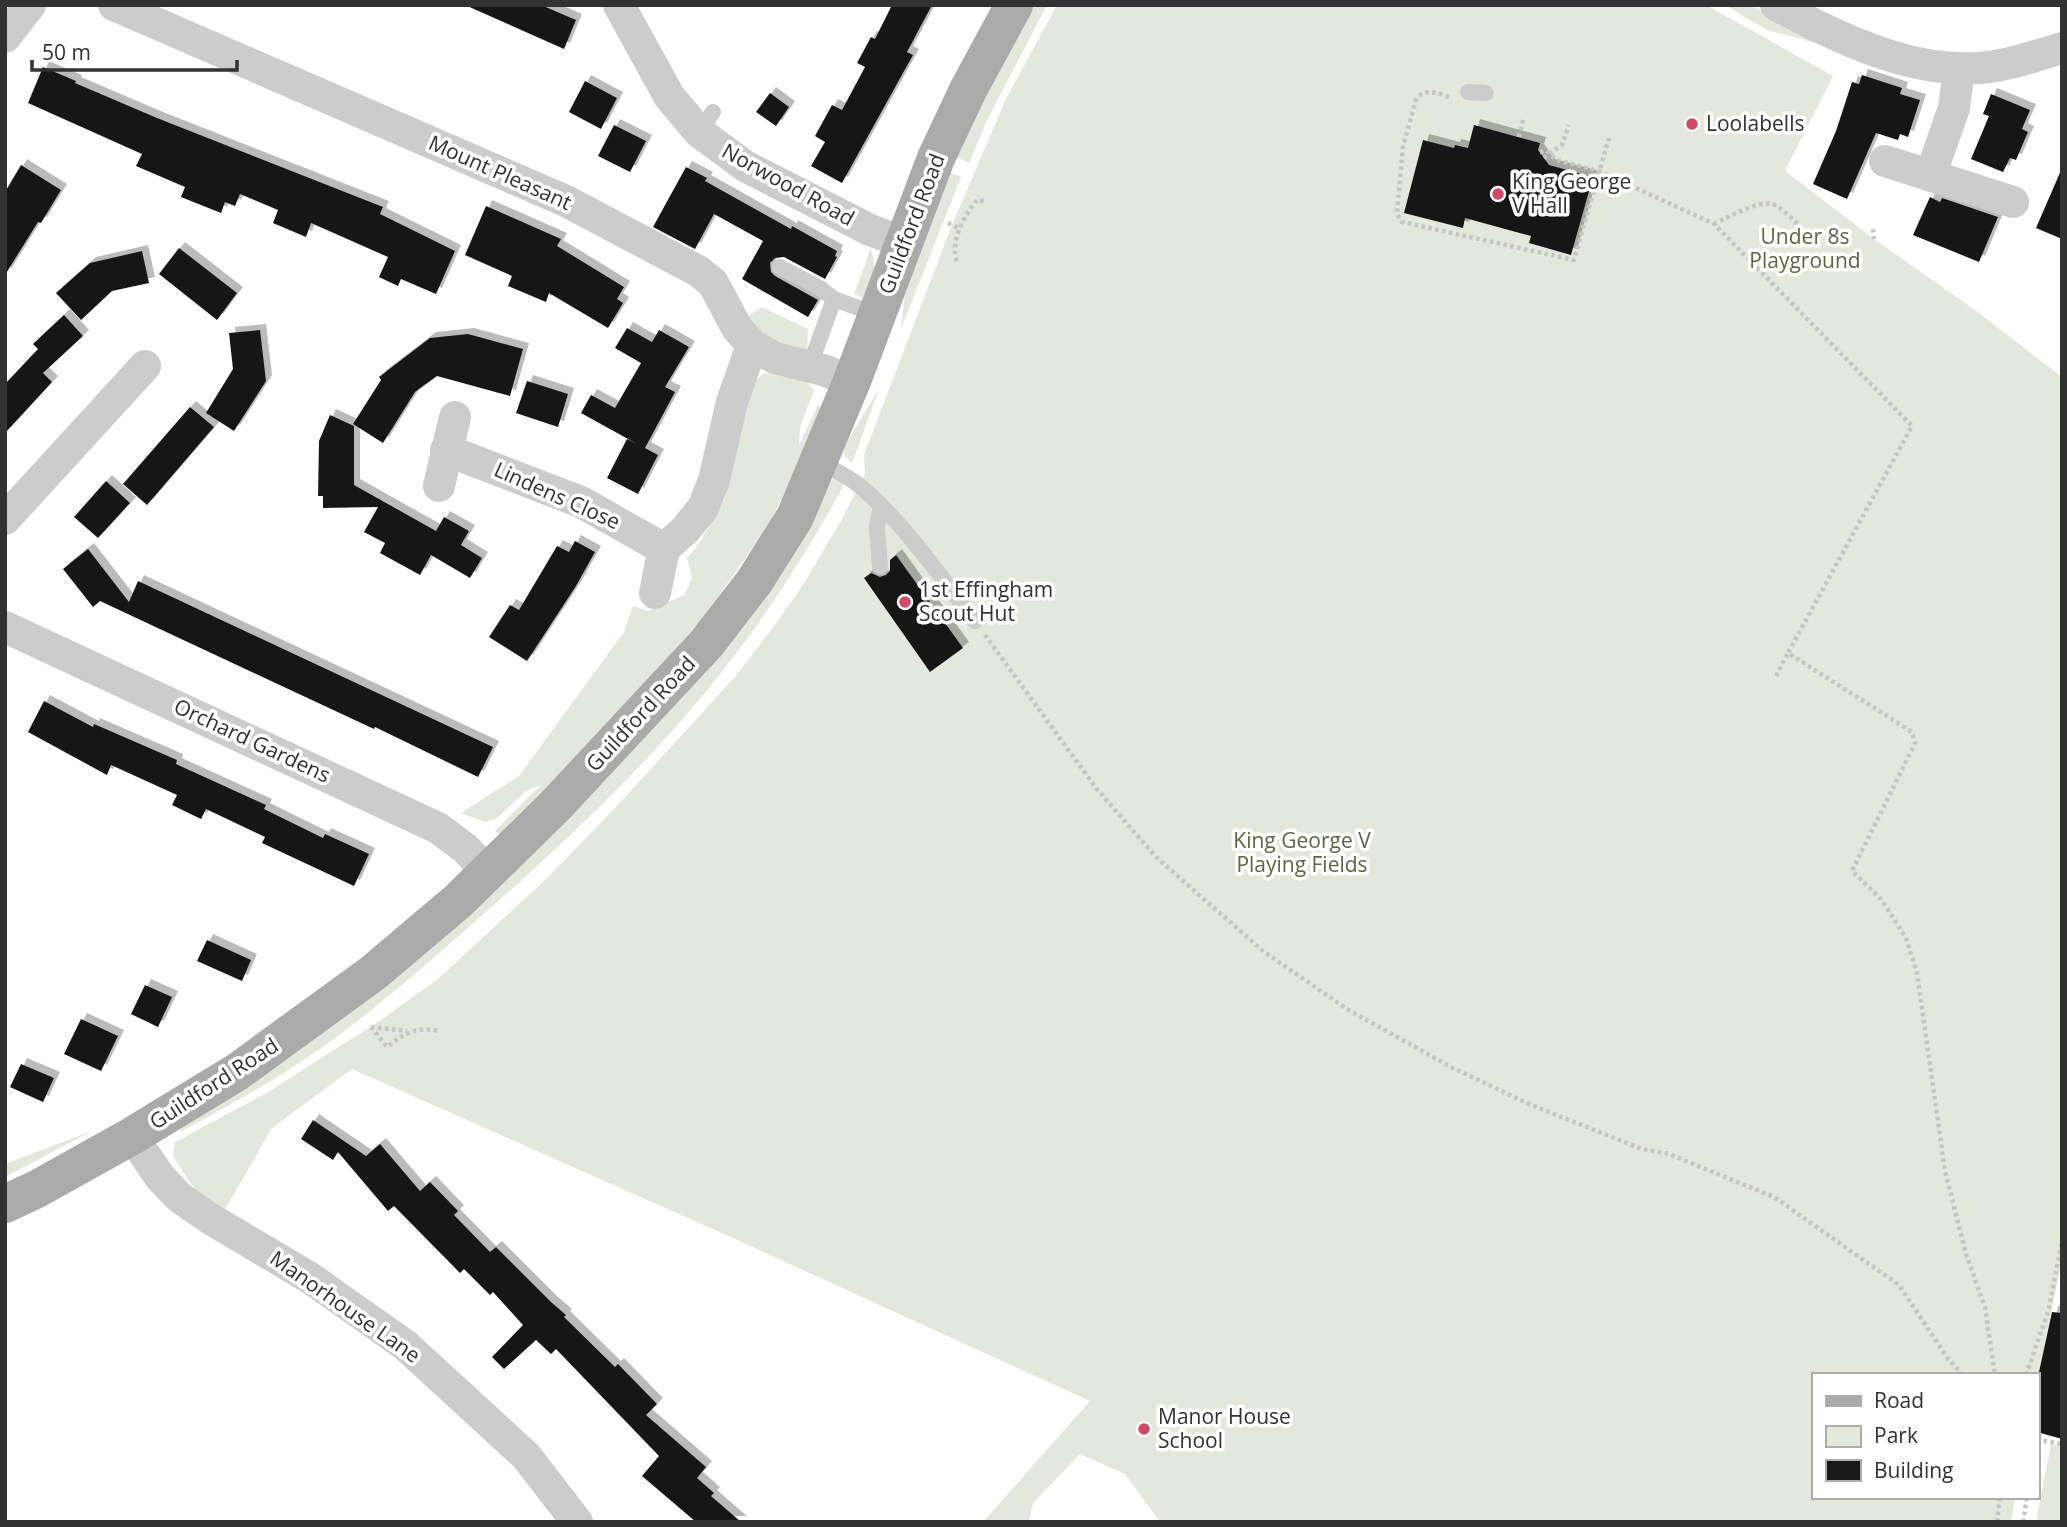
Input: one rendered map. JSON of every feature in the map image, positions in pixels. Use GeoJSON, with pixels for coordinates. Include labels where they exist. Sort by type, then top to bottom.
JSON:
{"type":"FeatureCollection","features":[{"type":"Feature","properties":{"kind":"main road","name":"Guildford Road"},"geometry":{"type":"LineString","coordinates":[[5,1205],[132,1136],[237,1072],[373,974],[458,901],[597,763],[706,644],[754,582],[795,517],[852,382],[936,158],[968,90],[1014,5]]}},
{"type":"Feature","properties":{"kind":"street"},"geometry":{"type":"LineString","coordinates":[[5,37],[30,5]]}},
{"type":"Feature","properties":{"kind":"street","name":"Mount Pleasant"},"geometry":{"type":"LineString","coordinates":[[114,5],[566,201],[698,271],[713,283],[737,328],[752,345],[775,358],[823,370],[852,382]]}},
{"type":"Feature","properties":{"kind":"street","name":"Norwood Road"},"geometry":{"type":"LineString","coordinates":[[619,5],[659,59],[669,96],[706,122],[745,166],[870,230],[903,243]]}},
{"type":"Feature","properties":{"kind":"street"},"geometry":{"type":"LineString","coordinates":[[1776,5],[1845,39],[1900,60],[1959,69],[2006,64],[2062,48]]}},
{"type":"Feature","properties":{"kind":"street"},"geometry":{"type":"LineString","coordinates":[[1931,174],[1954,108],[1959,69]]}},
{"type":"Feature","properties":{"kind":"street"},"geometry":{"type":"LineString","coordinates":[[1885,161],[2013,202]]}},
{"type":"Feature","properties":{"kind":"street"},"geometry":{"type":"LineString","coordinates":[[655,593],[664,548],[685,530],[703,508],[714,480],[732,402],[752,345]]}},
{"type":"Feature","properties":{"kind":"street"},"geometry":{"type":"LineString","coordinates":[[5,519],[145,366]]}},
{"type":"Feature","properties":{"kind":"street"},"geometry":{"type":"LineString","coordinates":[[439,485],[455,417]]}},
{"type":"Feature","properties":{"kind":"street","name":"Lindens Close"},"geometry":{"type":"LineString","coordinates":[[446,450],[581,502],[664,548]]}},
{"type":"Feature","properties":{"kind":"street","name":"Orchard Gardens"},"geometry":{"type":"LineString","coordinates":[[5,627],[438,828],[466,849],[487,872]]}},
{"type":"Feature","properties":{"kind":"street","name":"Manorhouse Lane"},"geometry":{"type":"LineString","coordinates":[[132,1136],[160,1177],[179,1197],[310,1278],[405,1345],[526,1456],[577,1522]]}},
{"type":"Feature","properties":{"kind":"lane"},"geometry":{"type":"LineString","coordinates":[[1468,92],[1486,93]]}},
{"type":"Feature","properties":{"kind":"lane"},"geometry":{"type":"LineString","coordinates":[[780,267],[820,288],[834,299],[878,315]]}},
{"type":"Feature","properties":{"kind":"lane"},"geometry":{"type":"LineString","coordinates":[[809,368],[834,299]]}},
{"type":"Feature","properties":{"kind":"lane"},"geometry":{"type":"LineString","coordinates":[[819,461],[858,485],[881,505],[975,621]]}},
{"type":"Feature","properties":{"kind":"lane"},"geometry":{"type":"LineString","coordinates":[[880,567],[877,527],[881,505]]}},
{"type":"Feature","properties":{"kind":"path"},"geometry":{"type":"LineString","coordinates":[[1486,93],[1479,105],[1429,91],[1418,96],[1403,146],[1396,214],[1402,222],[1574,260],[1609,138]]}},
{"type":"Feature","properties":{"kind":"path"},"geometry":{"type":"LineString","coordinates":[[1519,137],[1523,120]]}},
{"type":"Feature","properties":{"kind":"path"},"geometry":{"type":"LineString","coordinates":[[1545,160],[1562,145],[1569,125]]}},
{"type":"Feature","properties":{"kind":"path"},"geometry":{"type":"LineString","coordinates":[[1540,152],[1548,151],[1556,160],[1599,171],[1714,224],[1912,426],[1776,676]]}},
{"type":"Feature","properties":{"kind":"path"},"geometry":{"type":"LineString","coordinates":[[957,261],[954,245],[961,229],[974,202],[984,201]]}},
{"type":"Feature","properties":{"kind":"path"},"geometry":{"type":"LineString","coordinates":[[1714,224],[1768,203],[1774,204],[1802,228]]}},
{"type":"Feature","properties":{"kind":"path"},"geometry":{"type":"LineString","coordinates":[[948,223],[961,229]]}},
{"type":"Feature","properties":{"kind":"path"},"geometry":{"type":"LineString","coordinates":[[1873,229],[1874,239]]}},
{"type":"Feature","properties":{"kind":"path"},"geometry":{"type":"LineString","coordinates":[[975,621],[1105,798],[1156,856],[1263,951],[1347,1009],[1461,1072],[1529,1104],[1642,1149],[1669,1154],[1774,1197],[1899,1285],[1960,1373]]}},
{"type":"Feature","properties":{"kind":"path"},"geometry":{"type":"LineString","coordinates":[[1788,653],[1912,732],[1915,743],[1852,871],[1881,899],[1906,937],[1917,973],[1945,1171],[1966,1254],[1985,1307],[1995,1373]]}},
{"type":"Feature","properties":{"kind":"path"},"geometry":{"type":"LineString","coordinates":[[408,1031],[387,1047],[371,1027],[438,1031]]}},
{"type":"Feature","properties":{"kind":"path"},"geometry":{"type":"LineString","coordinates":[[2027,1373],[2048,1312],[2062,1242]]}},
{"type":"Feature","properties":{"kind":"path"},"geometry":{"type":"LineString","coordinates":[[2042,1434],[2039,1443],[2062,1444]]}},
{"type":"Feature","properties":{"kind":"path"},"geometry":{"type":"LineString","coordinates":[[1997,1522],[2000,1499]]}},
{"type":"Feature","properties":{"kind":"path"},"geometry":{"type":"LineString","coordinates":[[2023,1522],[2027,1499]]}},
{"type":"Feature","properties":{"kind":"green space"},"geometry":{"type":"Polygon","coordinates":[[[1031,5],[1047,5],[988,118],[969,163],[953,156],[1031,5]]]}},
{"type":"Feature","properties":{"kind":"green space","name":"King George V Playing Fields"},"geometry":{"type":"Polygon","coordinates":[[[1057,5],[1706,5],[1833,76],[1785,171],[2062,377],[2062,1260],[2039,1373],[1812,1373],[1812,1499],[2015,1499],[2011,1522],[1160,1522],[1125,1474],[1080,1454],[1033,1503],[1029,1522],[983,1522],[1090,1401],[713,1229],[352,1069],[272,1128],[223,1213],[194,1188],[173,1155],[175,1142],[265,1094],[378,1022],[438,979],[547,878],[618,805],[735,677],[777,622],[803,585],[842,519],[865,473],[864,455],[952,225],[1006,99],[1057,5]]]}},
{"type":"Feature","properties":{"kind":"green space"},"geometry":{"type":"Polygon","coordinates":[[[1725,5],[1751,5],[1824,45],[1767,30],[1725,5]]]}},
{"type":"Feature","properties":{"kind":"green space"},"geometry":{"type":"Polygon","coordinates":[[[947,171],[961,177],[901,329],[906,284],[947,171]]]}},
{"type":"Feature","properties":{"kind":"green space"},"geometry":{"type":"Polygon","coordinates":[[[871,248],[876,274],[863,298],[854,294],[871,248]]]}},
{"type":"Feature","properties":{"kind":"green space"},"geometry":{"type":"Polygon","coordinates":[[[762,307],[808,329],[807,353],[752,333],[749,315],[762,307]]]}},
{"type":"Feature","properties":{"kind":"green space"},"geometry":{"type":"Polygon","coordinates":[[[784,371],[802,377],[814,390],[800,427],[799,445],[819,403],[822,419],[767,528],[699,623],[514,826],[500,835],[495,831],[541,785],[526,791],[496,819],[485,822],[461,813],[519,776],[624,632],[633,606],[648,611],[684,595],[692,578],[687,558],[700,542],[724,500],[752,383],[763,374],[784,371]]]}},
{"type":"Feature","properties":{"kind":"green space"},"geometry":{"type":"Polygon","coordinates":[[[879,389],[852,463],[844,455],[845,445],[879,389]]]}},
{"type":"Feature","properties":{"kind":"green space"},"geometry":{"type":"Polygon","coordinates":[[[833,479],[842,482],[843,487],[804,554],[761,619],[677,726],[619,788],[495,904],[368,1013],[289,1070],[178,1133],[187,1121],[399,971],[824,486],[833,479]]]}},
{"type":"Feature","properties":{"kind":"green space"},"geometry":{"type":"Polygon","coordinates":[[[92,1131],[5,1177],[5,1164],[92,1131]]]}},
{"type":"Feature","properties":{"kind":"green space"},"geometry":{"type":"Polygon","coordinates":[[[2051,1444],[2062,1446],[2062,1522],[2036,1522],[2051,1444]]]}},
{"type":"Feature","properties":{"kind":"building"},"geometry":{"type":"Polygon","coordinates":[[[465,5],[541,5],[576,20],[564,49],[465,5]]]}},
{"type":"Feature","properties":{"kind":"building"},"geometry":{"type":"Polygon","coordinates":[[[892,5],[932,5],[907,52],[913,55],[842,183],[811,166],[825,142],[815,136],[832,105],[842,110],[865,67],[857,63],[871,37],[875,39],[892,5]]]}},
{"type":"Feature","properties":{"kind":"building"},"geometry":{"type":"Polygon","coordinates":[[[43,67],[157,118],[383,207],[380,214],[455,251],[436,294],[401,279],[398,286],[379,277],[388,257],[311,223],[306,237],[273,223],[278,210],[240,194],[235,206],[225,202],[221,213],[181,197],[185,187],[136,166],[142,154],[28,103],[43,67]]]}},
{"type":"Feature","properties":{"kind":"building"},"geometry":{"type":"Polygon","coordinates":[[[1862,75],[1902,88],[1900,94],[1920,100],[1908,137],[1900,134],[1898,140],[1876,133],[1847,199],[1813,184],[1836,131],[1852,82],[1859,84],[1862,75]]]}},
{"type":"Feature","properties":{"kind":"building"},"geometry":{"type":"Polygon","coordinates":[[[585,81],[617,98],[601,129],[569,112],[585,81]]]}},
{"type":"Feature","properties":{"kind":"building"},"geometry":{"type":"Polygon","coordinates":[[[770,93],[789,107],[776,126],[756,112],[770,93]]]}},
{"type":"Feature","properties":{"kind":"building"},"geometry":{"type":"Polygon","coordinates":[[[1991,94],[2030,110],[2022,129],[2028,132],[2016,160],[2010,158],[2003,172],[1971,159],[1989,116],[1983,114],[1991,94]]]}},
{"type":"Feature","properties":{"kind":"building"},"geometry":{"type":"Polygon","coordinates":[[[614,125],[646,141],[630,172],[598,156],[614,125]]]}},
{"type":"Feature","properties":{"kind":"building","name":"King George V Hall"},"geometry":{"type":"Polygon","coordinates":[[[1474,125],[1540,143],[1538,150],[1549,165],[1593,177],[1571,255],[1529,243],[1531,236],[1465,218],[1463,228],[1404,213],[1423,140],[1454,148],[1455,145],[1468,148],[1474,125]]]}},
{"type":"Feature","properties":{"kind":"building"},"geometry":{"type":"Polygon","coordinates":[[[21,165],[61,190],[5,275],[5,192],[21,165]]]}},
{"type":"Feature","properties":{"kind":"building"},"geometry":{"type":"Polygon","coordinates":[[[686,167],[707,178],[705,181],[791,229],[792,226],[837,251],[837,257],[825,279],[784,257],[775,258],[770,263],[771,272],[775,276],[818,300],[808,317],[742,279],[763,241],[714,214],[695,249],[653,227],[686,167]]]}},
{"type":"Feature","properties":{"kind":"building"},"geometry":{"type":"Polygon","coordinates":[[[2062,168],[2062,239],[2036,228],[2062,168]]]}},
{"type":"Feature","properties":{"kind":"building"},"geometry":{"type":"Polygon","coordinates":[[[1930,197],[1940,202],[1942,198],[1998,217],[1979,262],[1913,235],[1930,197]]]}},
{"type":"Feature","properties":{"kind":"building"},"geometry":{"type":"Polygon","coordinates":[[[486,206],[561,239],[557,246],[624,287],[617,299],[623,303],[608,328],[549,293],[546,302],[508,286],[512,276],[465,255],[486,206]]]}},
{"type":"Feature","properties":{"kind":"building"},"geometry":{"type":"Polygon","coordinates":[[[179,248],[237,293],[217,320],[159,274],[179,248]]]}},
{"type":"Feature","properties":{"kind":"building"},"geometry":{"type":"Polygon","coordinates":[[[142,251],[149,283],[112,291],[81,320],[56,293],[90,263],[142,251]]]}},
{"type":"Feature","properties":{"kind":"building"},"geometry":{"type":"Polygon","coordinates":[[[64,315],[83,336],[43,373],[52,382],[5,433],[5,384],[38,349],[33,344],[64,315]]]}},
{"type":"Feature","properties":{"kind":"building"},"geometry":{"type":"Polygon","coordinates":[[[627,328],[652,342],[659,330],[689,347],[665,387],[675,392],[645,448],[658,455],[638,494],[607,478],[627,439],[637,444],[581,413],[591,395],[615,408],[641,363],[615,348],[627,328]]]}},
{"type":"Feature","properties":{"kind":"building"},"geometry":{"type":"Polygon","coordinates":[[[260,330],[266,381],[234,431],[206,413],[233,369],[229,333],[260,330]]]}},
{"type":"Feature","properties":{"kind":"building"},"geometry":{"type":"Polygon","coordinates":[[[468,334],[523,349],[510,396],[437,376],[415,392],[383,443],[353,424],[381,380],[379,377],[430,338],[468,334]]]}},
{"type":"Feature","properties":{"kind":"building"},"geometry":{"type":"Polygon","coordinates":[[[527,381],[568,394],[558,427],[516,413],[527,381]]]}},
{"type":"Feature","properties":{"kind":"building"},"geometry":{"type":"Polygon","coordinates":[[[190,407],[214,427],[147,505],[123,484],[190,407]]]}},
{"type":"Feature","properties":{"kind":"building"},"geometry":{"type":"Polygon","coordinates":[[[330,415],[354,426],[354,485],[436,531],[444,517],[469,531],[461,545],[482,558],[470,578],[431,555],[420,575],[380,553],[385,543],[364,532],[378,507],[323,508],[323,496],[318,496],[319,441],[330,415]]]}},
{"type":"Feature","properties":{"kind":"building"},"geometry":{"type":"Polygon","coordinates":[[[106,481],[130,503],[98,538],[74,517],[106,481]]]}},
{"type":"Feature","properties":{"kind":"building"},"geometry":{"type":"Polygon","coordinates":[[[575,541],[595,552],[527,661],[489,637],[510,605],[519,610],[557,546],[569,552],[575,541]]]}},
{"type":"Feature","properties":{"kind":"building"},"geometry":{"type":"Polygon","coordinates":[[[88,549],[129,602],[138,581],[493,747],[478,777],[100,601],[93,607],[63,569],[88,549]]]}},
{"type":"Feature","properties":{"kind":"building","name":"1st Effingham Scout Hut"},"geometry":{"type":"Polygon","coordinates":[[[896,555],[963,648],[930,672],[864,578],[871,573],[880,577],[886,575],[890,571],[890,560],[896,555]]]}},
{"type":"Feature","properties":{"kind":"building"},"geometry":{"type":"Polygon","coordinates":[[[44,701],[93,727],[94,724],[177,760],[176,764],[266,805],[264,809],[323,838],[325,834],[369,854],[354,886],[262,843],[265,837],[206,809],[201,819],[172,805],[177,795],[111,765],[107,775],[28,732],[44,701]]]}},
{"type":"Feature","properties":{"kind":"building"},"geometry":{"type":"Polygon","coordinates":[[[207,940],[251,960],[242,981],[197,961],[207,940]]]}},
{"type":"Feature","properties":{"kind":"building"},"geometry":{"type":"Polygon","coordinates":[[[145,985],[172,997],[158,1027],[131,1014],[145,985]]]}},
{"type":"Feature","properties":{"kind":"building"},"geometry":{"type":"Polygon","coordinates":[[[81,1019],[118,1036],[101,1071],[64,1054],[81,1019]]]}},
{"type":"Feature","properties":{"kind":"building"},"geometry":{"type":"Polygon","coordinates":[[[21,1064],[54,1078],[43,1102],[10,1087],[21,1064]]]}},
{"type":"Feature","properties":{"kind":"building"},"geometry":{"type":"Polygon","coordinates":[[[313,1120],[366,1156],[380,1144],[420,1191],[430,1182],[458,1211],[454,1215],[490,1252],[496,1247],[615,1367],[618,1364],[657,1404],[646,1415],[706,1467],[697,1478],[714,1493],[711,1496],[741,1522],[696,1522],[642,1476],[659,1456],[556,1349],[551,1354],[536,1340],[504,1369],[492,1357],[523,1325],[493,1292],[490,1295],[464,1269],[460,1273],[394,1206],[388,1211],[338,1152],[333,1160],[301,1139],[313,1120]]]}},
{"type":"Feature","properties":{"kind":"building"},"geometry":{"type":"Polygon","coordinates":[[[2052,1312],[2062,1313],[2062,1439],[2039,1433],[2039,1373],[2052,1312]]]}},
{"type":"Feature","properties":{"kind":"place","name":"Loolabells"},"geometry":{"type":"Point","coordinates":[1692,124]}},
{"type":"Feature","properties":{"kind":"place","name":"King George V Hall"},"geometry":{"type":"Point","coordinates":[1498,194]}},
{"type":"Feature","properties":{"kind":"place","name":"1st Effingham Scout Hut"},"geometry":{"type":"Point","coordinates":[905,602]}},
{"type":"Feature","properties":{"kind":"place","name":"Manor House School"},"geometry":{"type":"Point","coordinates":[1144,1429]}},
{"type":"Feature","properties":{"kind":"park label","name":"Under 8s Playground"},"geometry":{"type":"Point","coordinates":[1805,249]}}]}
